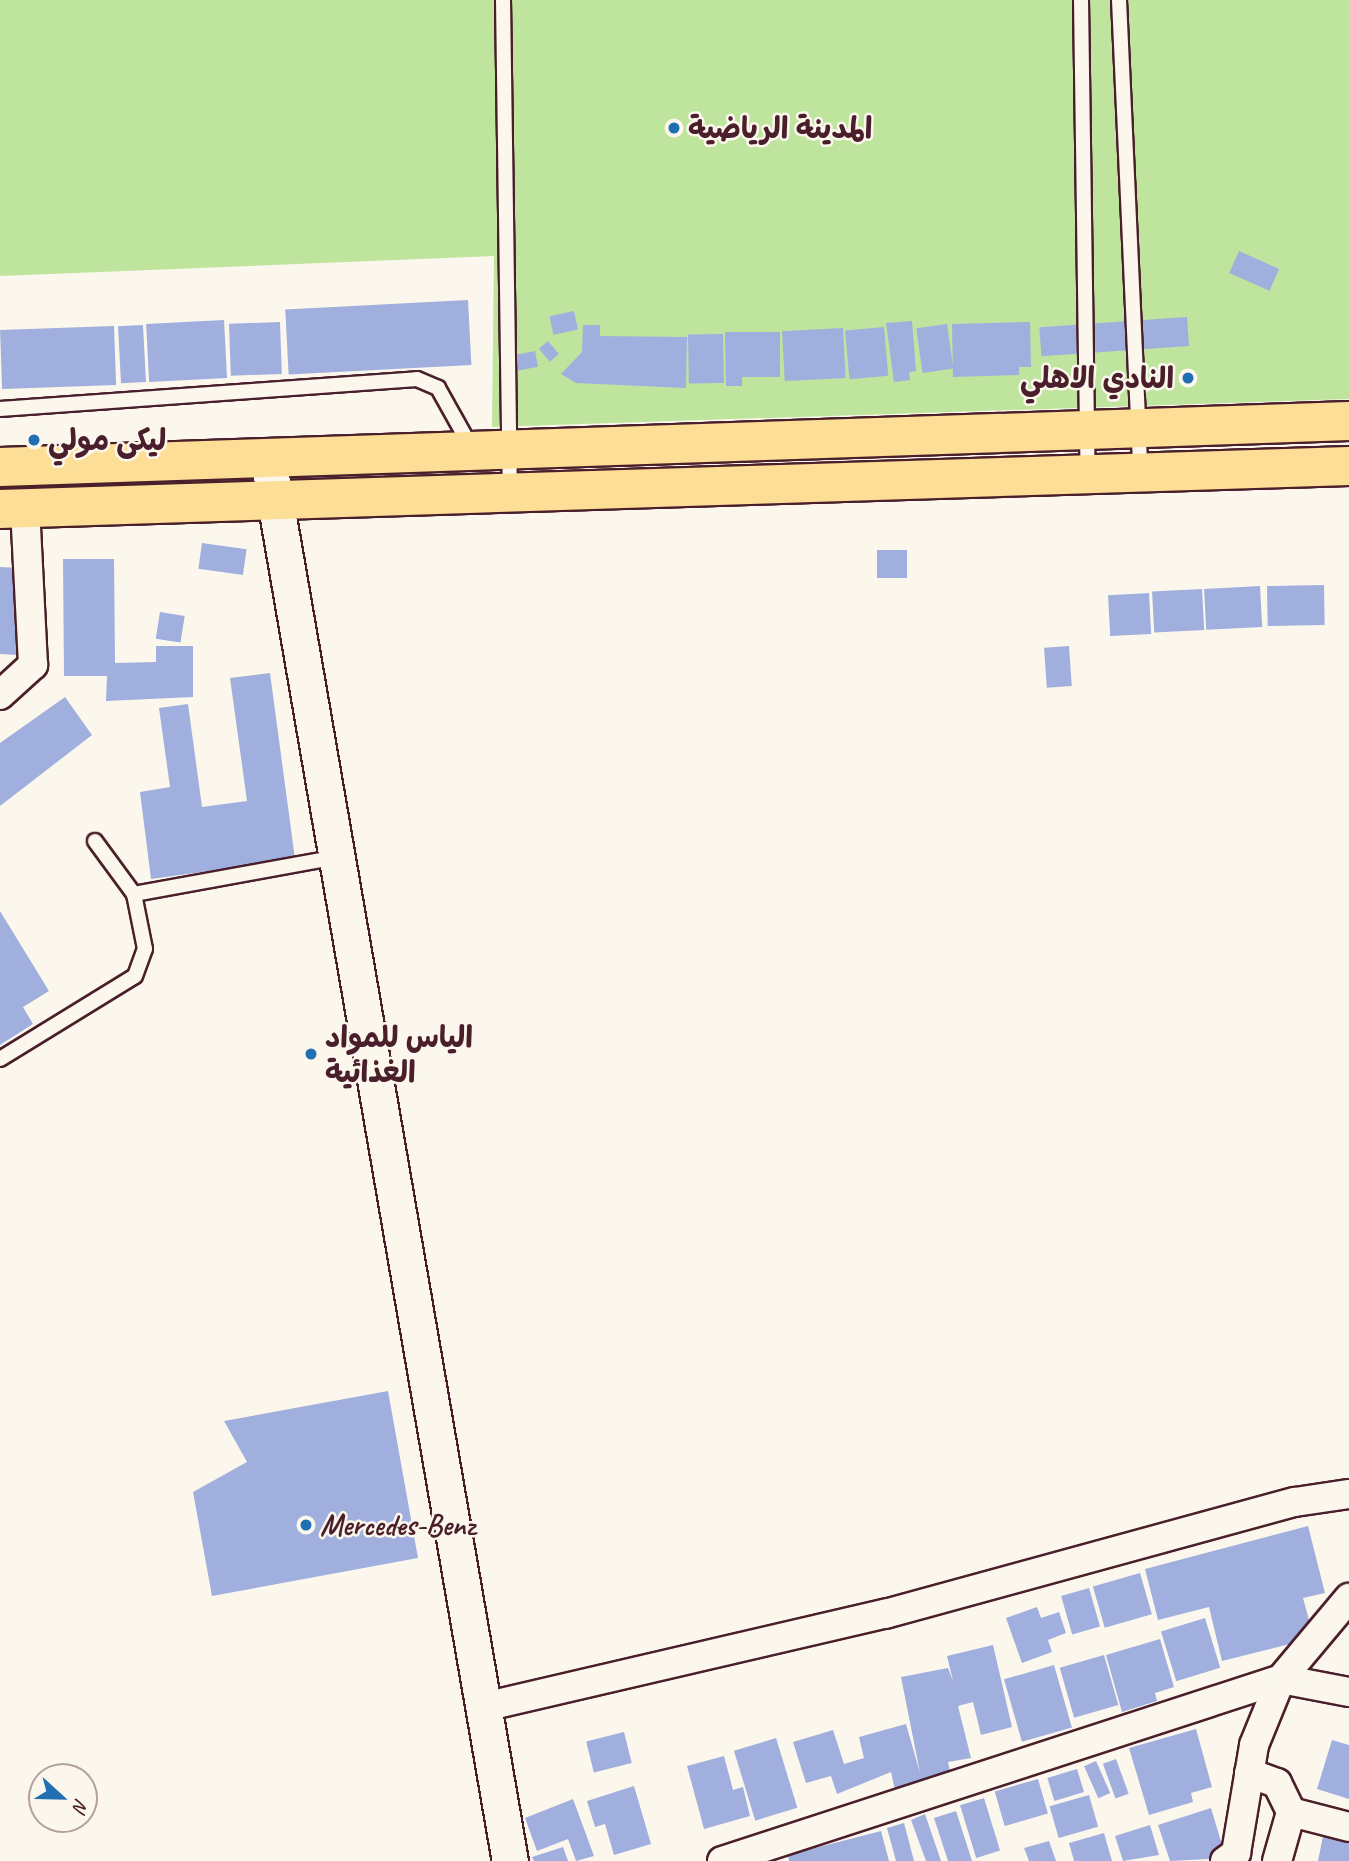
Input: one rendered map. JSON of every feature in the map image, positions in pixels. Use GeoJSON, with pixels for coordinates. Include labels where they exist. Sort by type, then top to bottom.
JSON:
{"type":"FeatureCollection","features":[{"type":"Feature","properties":{"kind":"highway"},"geometry":{"type":"LineString","coordinates":[[0,467],[490,453],[1137,425],[1349,421]]}},
{"type":"Feature","properties":{"kind":"highway"},"geometry":{"type":"LineString","coordinates":[[12,509],[1140,469],[1349,466]]}},
{"type":"Feature","properties":{"kind":"street"},"geometry":{"type":"LineString","coordinates":[[268,459],[510,1861]]}},
{"type":"Feature","properties":{"kind":"street"},"geometry":{"type":"LineString","coordinates":[[0,695],[33,665],[12,509]]}},
{"type":"Feature","properties":{"kind":"street"},"geometry":{"type":"LineString","coordinates":[[484,1707],[885,1614],[1295,1502],[1349,1494]]}},
{"type":"Feature","properties":{"kind":"street"},"geometry":{"type":"LineString","coordinates":[[1225,1861],[1236,1853],[1249,1773],[1280,1679],[1349,1598]]}},
{"type":"Feature","properties":{"kind":"street"},"geometry":{"type":"LineString","coordinates":[[722,1861],[1280,1679],[1349,1692]]}},
{"type":"Feature","properties":{"kind":"street"},"geometry":{"type":"LineString","coordinates":[[1249,1773],[1277,1783],[1291,1811],[1277,1861]]}},
{"type":"Feature","properties":{"kind":"street"},"geometry":{"type":"LineString","coordinates":[[1291,1811],[1349,1827]]}},
{"type":"Feature","properties":{"kind":"lane"},"geometry":{"type":"LineString","coordinates":[[490,453],[503,0]]}},
{"type":"Feature","properties":{"kind":"lane"},"geometry":{"type":"LineString","coordinates":[[1081,0],[1088,472]]}},
{"type":"Feature","properties":{"kind":"lane"},"geometry":{"type":"LineString","coordinates":[[1119,0],[1140,469]]}},
{"type":"Feature","properties":{"kind":"lane"},"geometry":{"type":"LineString","coordinates":[[0,409],[417,379],[438,388],[490,453],[510,491]]}},
{"type":"Feature","properties":{"kind":"lane"},"geometry":{"type":"LineString","coordinates":[[0,1059],[135,976],[145,950],[134,894],[94,841]]}},
{"type":"Feature","properties":{"kind":"lane"},"geometry":{"type":"LineString","coordinates":[[134,894],[337,857]]}},
{"type":"Feature","properties":{"kind":"green space","name":"المدينة الرياضية"},"geometry":{"type":"Polygon","coordinates":[[[0,0],[1349,0],[1349,399],[492,427],[494,256],[0,276],[0,0]]]}},
{"type":"Feature","properties":{"kind":"building"},"geometry":{"type":"Polygon","coordinates":[[[1239,251],[1279,269],[1269,291],[1229,273],[1239,251]]]}},
{"type":"Feature","properties":{"kind":"building"},"geometry":{"type":"Polygon","coordinates":[[[468,300],[471,365],[289,374],[285,310],[468,300]]]}},
{"type":"Feature","properties":{"kind":"building"},"geometry":{"type":"Polygon","coordinates":[[[574,311],[578,330],[553,335],[550,316],[574,311]]]}},
{"type":"Feature","properties":{"kind":"building"},"geometry":{"type":"Polygon","coordinates":[[[1187,317],[1189,346],[1041,356],[1039,327],[1187,317]]]}},
{"type":"Feature","properties":{"kind":"building"},"geometry":{"type":"Polygon","coordinates":[[[224,320],[227,378],[149,382],[146,324],[224,320]]]}},
{"type":"Feature","properties":{"kind":"building"},"geometry":{"type":"Polygon","coordinates":[[[912,321],[916,371],[909,372],[910,380],[894,382],[886,323],[912,321]]]}},
{"type":"Feature","properties":{"kind":"building"},"geometry":{"type":"Polygon","coordinates":[[[280,322],[282,374],[231,376],[229,324],[280,322]]]}},
{"type":"Feature","properties":{"kind":"building"},"geometry":{"type":"Polygon","coordinates":[[[1030,322],[1031,367],[1019,367],[1019,375],[953,377],[952,324],[1030,322]]]}},
{"type":"Feature","properties":{"kind":"building"},"geometry":{"type":"Polygon","coordinates":[[[947,324],[953,369],[923,373],[916,328],[947,324]]]}},
{"type":"Feature","properties":{"kind":"building"},"geometry":{"type":"Polygon","coordinates":[[[143,325],[146,382],[121,383],[118,326],[143,325]]]}},
{"type":"Feature","properties":{"kind":"building"},"geometry":{"type":"Polygon","coordinates":[[[583,325],[600,325],[600,336],[687,337],[686,388],[576,383],[561,374],[582,352],[583,325]]]}},
{"type":"Feature","properties":{"kind":"building"},"geometry":{"type":"Polygon","coordinates":[[[114,326],[116,385],[2,389],[0,330],[114,326]]]}},
{"type":"Feature","properties":{"kind":"building"},"geometry":{"type":"Polygon","coordinates":[[[884,327],[888,376],[849,379],[845,330],[884,327]]]}},
{"type":"Feature","properties":{"kind":"building"},"geometry":{"type":"Polygon","coordinates":[[[843,328],[846,378],[785,381],[782,331],[843,328]]]}},
{"type":"Feature","properties":{"kind":"building"},"geometry":{"type":"Polygon","coordinates":[[[725,332],[780,332],[780,377],[742,377],[742,386],[726,386],[725,332]]]}},
{"type":"Feature","properties":{"kind":"building"},"geometry":{"type":"Polygon","coordinates":[[[723,334],[724,383],[689,384],[688,335],[723,334]]]}},
{"type":"Feature","properties":{"kind":"building"},"geometry":{"type":"Polygon","coordinates":[[[548,341],[559,354],[550,362],[539,349],[548,341]]]}},
{"type":"Feature","properties":{"kind":"building"},"geometry":{"type":"Polygon","coordinates":[[[535,351],[538,367],[511,372],[508,356],[535,351]]]}},
{"type":"Feature","properties":{"kind":"building"},"geometry":{"type":"Polygon","coordinates":[[[202,543],[247,549],[243,575],[198,569],[202,543]]]}},
{"type":"Feature","properties":{"kind":"building"},"geometry":{"type":"Polygon","coordinates":[[[877,550],[907,550],[907,578],[877,578],[877,550]]]}},
{"type":"Feature","properties":{"kind":"building"},"geometry":{"type":"Polygon","coordinates":[[[63,559],[114,559],[115,663],[156,662],[156,646],[193,646],[193,697],[106,701],[107,676],[64,676],[63,559]]]}},
{"type":"Feature","properties":{"kind":"building"},"geometry":{"type":"Polygon","coordinates":[[[0,567],[21,568],[17,655],[0,654],[0,567]]]}},
{"type":"Feature","properties":{"kind":"building"},"geometry":{"type":"Polygon","coordinates":[[[1324,585],[1325,625],[1268,626],[1267,586],[1324,585]]]}},
{"type":"Feature","properties":{"kind":"building"},"geometry":{"type":"Polygon","coordinates":[[[1260,586],[1262,627],[1206,630],[1204,589],[1260,586]]]}},
{"type":"Feature","properties":{"kind":"building"},"geometry":{"type":"Polygon","coordinates":[[[1202,589],[1204,630],[1154,633],[1152,592],[1202,589]]]}},
{"type":"Feature","properties":{"kind":"building"},"geometry":{"type":"Polygon","coordinates":[[[1149,593],[1151,634],[1110,636],[1108,595],[1149,593]]]}},
{"type":"Feature","properties":{"kind":"building"},"geometry":{"type":"Polygon","coordinates":[[[160,612],[185,616],[180,643],[156,639],[160,612]]]}},
{"type":"Feature","properties":{"kind":"building"},"geometry":{"type":"Polygon","coordinates":[[[1069,646],[1072,686],[1047,688],[1044,648],[1069,646]]]}},
{"type":"Feature","properties":{"kind":"building"},"geometry":{"type":"Polygon","coordinates":[[[270,673],[295,859],[151,879],[140,792],[170,787],[159,708],[188,704],[202,807],[247,801],[230,678],[270,673]]]}},
{"type":"Feature","properties":{"kind":"building"},"geometry":{"type":"Polygon","coordinates":[[[65,697],[92,735],[0,806],[0,743],[65,697]]]}},
{"type":"Feature","properties":{"kind":"building"},"geometry":{"type":"Polygon","coordinates":[[[0,911],[49,991],[23,1007],[33,1024],[0,1045],[0,911]]]}},
{"type":"Feature","properties":{"kind":"building","name":"Mercedes-Benz"},"geometry":{"type":"Polygon","coordinates":[[[388,1391],[418,1558],[212,1596],[193,1492],[247,1462],[224,1421],[388,1391]]]}},
{"type":"Feature","properties":{"kind":"building"},"geometry":{"type":"Polygon","coordinates":[[[1308,1526],[1325,1593],[1303,1598],[1314,1638],[1222,1661],[1209,1607],[1158,1620],[1145,1569],[1308,1526]]]}},
{"type":"Feature","properties":{"kind":"building"},"geometry":{"type":"Polygon","coordinates":[[[1140,1573],[1152,1614],[1105,1628],[1093,1587],[1140,1573]]]}},
{"type":"Feature","properties":{"kind":"building"},"geometry":{"type":"Polygon","coordinates":[[[1089,1588],[1100,1626],[1072,1634],[1061,1596],[1089,1588]]]}},
{"type":"Feature","properties":{"kind":"building"},"geometry":{"type":"Polygon","coordinates":[[[1037,1607],[1041,1618],[1059,1612],[1066,1633],[1048,1640],[1052,1652],[1022,1663],[1006,1618],[1037,1607]]]}},
{"type":"Feature","properties":{"kind":"building"},"geometry":{"type":"Polygon","coordinates":[[[1205,1618],[1220,1668],[1176,1681],[1161,1631],[1205,1618]]]}},
{"type":"Feature","properties":{"kind":"building"},"geometry":{"type":"Polygon","coordinates":[[[1160,1639],[1174,1687],[1155,1693],[1157,1701],[1122,1712],[1106,1655],[1160,1639]]]}},
{"type":"Feature","properties":{"kind":"building"},"geometry":{"type":"Polygon","coordinates":[[[993,1645],[1012,1727],[981,1735],[973,1702],[958,1706],[971,1758],[948,1762],[952,1781],[895,1790],[891,1772],[837,1794],[831,1776],[806,1783],[793,1742],[833,1730],[844,1764],[864,1758],[859,1737],[906,1724],[920,1773],[901,1677],[948,1668],[953,1681],[947,1656],[993,1645]]]}},
{"type":"Feature","properties":{"kind":"building"},"geometry":{"type":"Polygon","coordinates":[[[1104,1655],[1118,1705],[1074,1718],[1060,1668],[1104,1655]]]}},
{"type":"Feature","properties":{"kind":"building"},"geometry":{"type":"Polygon","coordinates":[[[1054,1665],[1072,1727],[1022,1742],[1004,1679],[1054,1665]]]}},
{"type":"Feature","properties":{"kind":"building"},"geometry":{"type":"Polygon","coordinates":[[[1196,1729],[1212,1787],[1191,1793],[1193,1802],[1149,1815],[1129,1748],[1196,1729]]]}},
{"type":"Feature","properties":{"kind":"building"},"geometry":{"type":"Polygon","coordinates":[[[624,1732],[632,1763],[594,1772],[586,1741],[624,1732]]]}},
{"type":"Feature","properties":{"kind":"building"},"geometry":{"type":"Polygon","coordinates":[[[776,1738],[797,1808],[755,1821],[734,1751],[776,1738]]]}},
{"type":"Feature","properties":{"kind":"building"},"geometry":{"type":"Polygon","coordinates":[[[1332,1740],[1349,1745],[1349,1799],[1317,1789],[1332,1740]]]}},
{"type":"Feature","properties":{"kind":"building"},"geometry":{"type":"Polygon","coordinates":[[[724,1756],[733,1790],[743,1787],[750,1816],[704,1829],[687,1766],[724,1756]]]}},
{"type":"Feature","properties":{"kind":"building"},"geometry":{"type":"Polygon","coordinates":[[[1116,1759],[1129,1794],[1115,1799],[1103,1764],[1116,1759]]]}},
{"type":"Feature","properties":{"kind":"building"},"geometry":{"type":"Polygon","coordinates":[[[1096,1761],[1110,1793],[1098,1798],[1084,1766],[1096,1761]]]}},
{"type":"Feature","properties":{"kind":"building"},"geometry":{"type":"Polygon","coordinates":[[[1077,1769],[1084,1792],[1054,1801],[1047,1778],[1077,1769]]]}},
{"type":"Feature","properties":{"kind":"building"},"geometry":{"type":"Polygon","coordinates":[[[1038,1779],[1048,1814],[1005,1826],[995,1791],[1038,1779]]]}},
{"type":"Feature","properties":{"kind":"building"},"geometry":{"type":"Polygon","coordinates":[[[634,1786],[651,1844],[614,1855],[605,1824],[595,1827],[587,1801],[634,1786]]]}},
{"type":"Feature","properties":{"kind":"building"},"geometry":{"type":"Polygon","coordinates":[[[1089,1795],[1098,1827],[1059,1838],[1050,1806],[1089,1795]]]}},
{"type":"Feature","properties":{"kind":"building"},"geometry":{"type":"Polygon","coordinates":[[[984,1798],[1000,1851],[976,1858],[960,1805],[984,1798]]]}},
{"type":"Feature","properties":{"kind":"building"},"geometry":{"type":"Polygon","coordinates":[[[573,1799],[594,1856],[576,1861],[568,1839],[537,1851],[525,1818],[573,1799]]]}},
{"type":"Feature","properties":{"kind":"building"},"geometry":{"type":"Polygon","coordinates":[[[1211,1808],[1226,1858],[1170,1861],[1158,1825],[1211,1808]]]}},
{"type":"Feature","properties":{"kind":"building"},"geometry":{"type":"Polygon","coordinates":[[[956,1811],[972,1861],[948,1861],[934,1818],[956,1811]]]}},
{"type":"Feature","properties":{"kind":"building"},"geometry":{"type":"Polygon","coordinates":[[[925,1814],[941,1861],[926,1861],[911,1820],[925,1814]]]}},
{"type":"Feature","properties":{"kind":"building"},"geometry":{"type":"Polygon","coordinates":[[[904,1823],[914,1861],[896,1861],[887,1828],[904,1823]]]}},
{"type":"Feature","properties":{"kind":"building"},"geometry":{"type":"Polygon","coordinates":[[[1150,1825],[1159,1855],[1123,1861],[1115,1836],[1150,1825]]]}},
{"type":"Feature","properties":{"kind":"building"},"geometry":{"type":"Polygon","coordinates":[[[881,1831],[889,1861],[789,1861],[788,1855],[881,1831]]]}},
{"type":"Feature","properties":{"kind":"building"},"geometry":{"type":"Polygon","coordinates":[[[1104,1833],[1112,1861],[1074,1861],[1069,1843],[1104,1833]]]}},
{"type":"Feature","properties":{"kind":"building"},"geometry":{"type":"Polygon","coordinates":[[[1323,1836],[1349,1842],[1349,1861],[1318,1861],[1323,1836]]]}},
{"type":"Feature","properties":{"kind":"building"},"geometry":{"type":"Polygon","coordinates":[[[1049,1841],[1056,1861],[1029,1861],[1024,1848],[1049,1841]]]}},
{"type":"Feature","properties":{"kind":"building"},"geometry":{"type":"Polygon","coordinates":[[[563,1847],[568,1861],[534,1861],[532,1857],[563,1847]]]}},
{"type":"Feature","properties":{"kind":"place","name":"المدينة الرياضية"},"geometry":{"type":"Point","coordinates":[674,128]}},
{"type":"Feature","properties":{"kind":"place","name":"النادي الاهلي"},"geometry":{"type":"Point","coordinates":[1188,378]}},
{"type":"Feature","properties":{"kind":"place","name":"ليكى مولي"},"geometry":{"type":"Point","coordinates":[34,440]}},
{"type":"Feature","properties":{"kind":"place","name":"الياس للمواد الغذائية"},"geometry":{"type":"Point","coordinates":[311,1054]}},
{"type":"Feature","properties":{"kind":"place","name":"Mercedes-Benz"},"geometry":{"type":"Point","coordinates":[306,1525]}}]}
